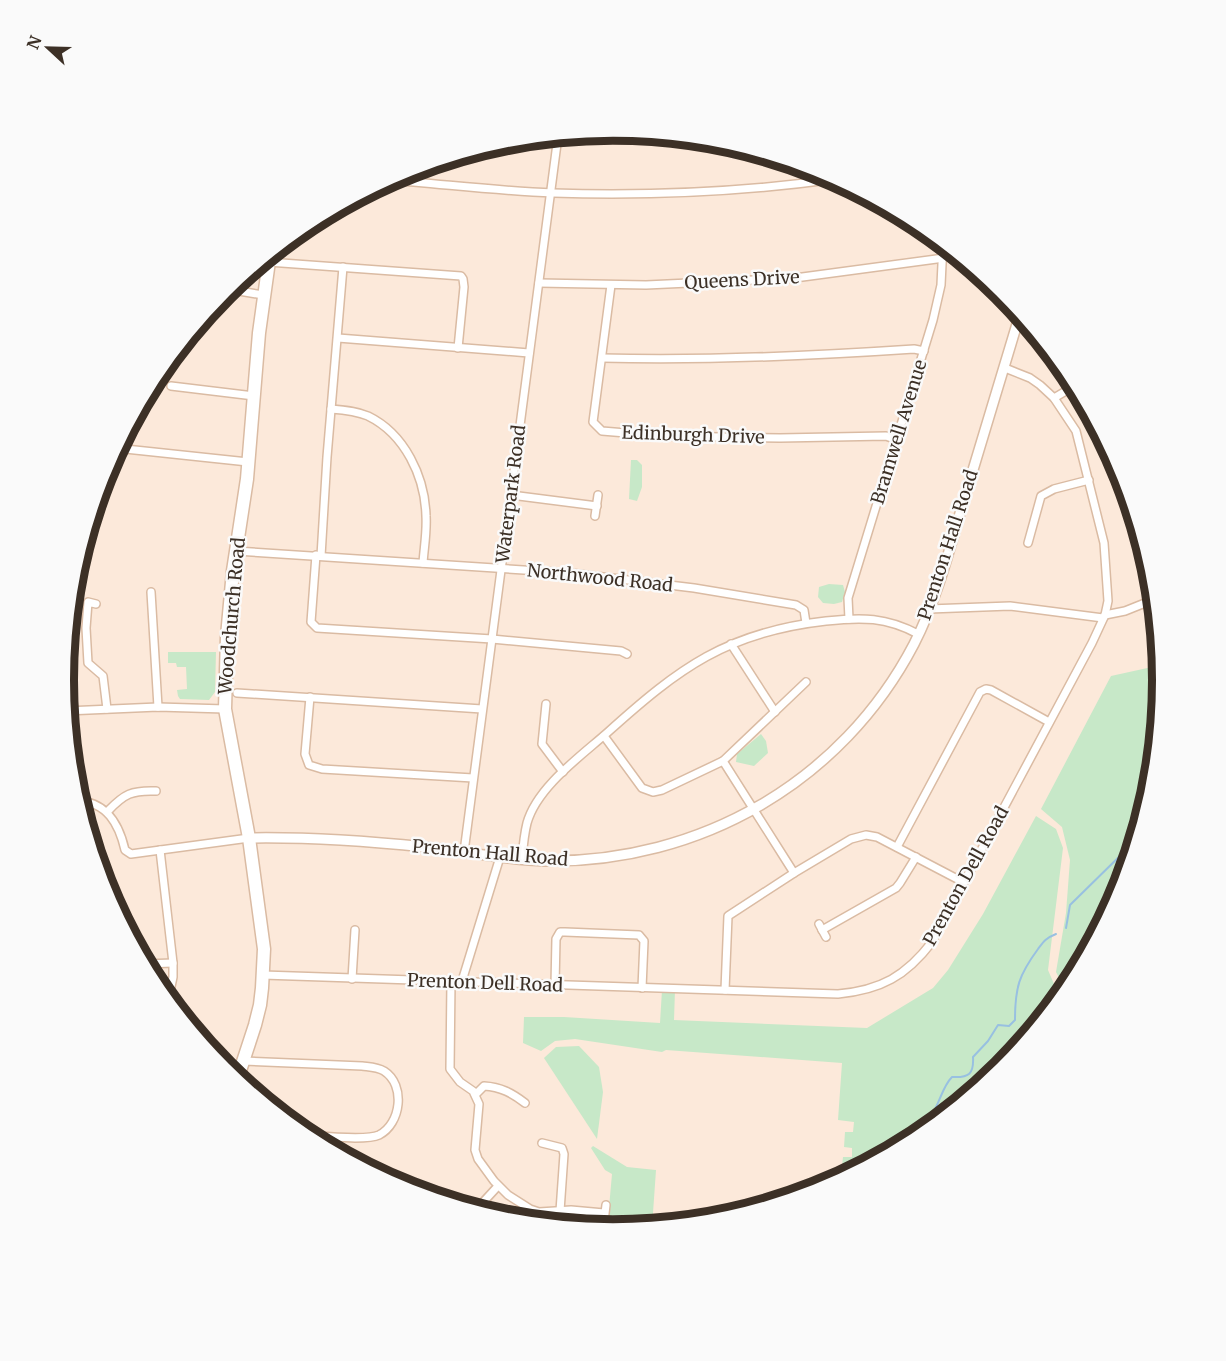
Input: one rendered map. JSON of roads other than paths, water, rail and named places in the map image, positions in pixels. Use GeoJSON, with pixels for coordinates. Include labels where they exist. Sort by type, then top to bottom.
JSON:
{"type":"FeatureCollection","features":[{"type":"Feature","properties":{"kind":"highway","name":"Woodchurch Road"},"geometry":{"type":"LineString","coordinates":[[241,1070],[255,1025],[262,988],[264,949],[249,838],[225,709],[227,636],[248,462],[268,266]]}},
{"type":"Feature","properties":{"kind":"street","name":"Waterpark Road"},"geometry":{"type":"LineString","coordinates":[[464,852],[557,144]]}},
{"type":"Feature","properties":{"kind":"street"},"geometry":{"type":"LineString","coordinates":[[408,182],[550,193],[616,194],[693,192],[817,181]]}},
{"type":"Feature","properties":{"kind":"street","name":"Bramwell Avenue"},"geometry":{"type":"LineString","coordinates":[[849,619],[848,598],[924,351],[941,285],[944,254]]}},
{"type":"Feature","properties":{"kind":"street","name":"Queens Drive"},"geometry":{"type":"LineString","coordinates":[[539,283],[611,285],[795,278],[944,258]]}},
{"type":"Feature","properties":{"kind":"street"},"geometry":{"type":"LineString","coordinates":[[277,259],[343,267],[461,276],[464,287],[458,348]]}},
{"type":"Feature","properties":{"kind":"street"},"geometry":{"type":"LineString","coordinates":[[343,267],[312,622],[317,628],[492,639],[621,651],[627,654]]}},
{"type":"Feature","properties":{"kind":"street","name":"Edinburgh Drive"},"geometry":{"type":"LineString","coordinates":[[611,285],[593,423],[602,431],[662,436],[768,438],[886,436],[897,440]]}},
{"type":"Feature","properties":{"kind":"street"},"geometry":{"type":"LineString","coordinates":[[240,292],[263,295]]}},
{"type":"Feature","properties":{"kind":"street","name":"Prenton Hall Road"},"geometry":{"type":"LineString","coordinates":[[249,838],[343,841],[543,861],[604,859],[652,850],[718,828],[774,798],[812,770],[856,728],[899,670],[918,634],[936,592],[1017,323]]}},
{"type":"Feature","properties":{"kind":"street"},"geometry":{"type":"LineString","coordinates":[[338,338],[529,352]]}},
{"type":"Feature","properties":{"kind":"street"},"geometry":{"type":"LineString","coordinates":[[602,358],[670,360],[790,357],[914,349],[924,351]]}},
{"type":"Feature","properties":{"kind":"street","name":"Prenton Dell Road"},"geometry":{"type":"LineString","coordinates":[[263,975],[838,994],[876,988],[908,969],[932,942],[1050,722],[1104,617],[1108,601],[1104,543],[1076,431],[1054,398],[1030,378],[1005,368]]}},
{"type":"Feature","properties":{"kind":"street"},"geometry":{"type":"LineString","coordinates":[[171,386],[254,396]]}},
{"type":"Feature","properties":{"kind":"street"},"geometry":{"type":"LineString","coordinates":[[1054,398],[1068,391]]}},
{"type":"Feature","properties":{"kind":"street"},"geometry":{"type":"LineString","coordinates":[[331,409],[351,411],[375,421],[402,445],[411,459],[425,499],[423,563]]}},
{"type":"Feature","properties":{"kind":"street"},"geometry":{"type":"LineString","coordinates":[[126,449],[248,462]]}},
{"type":"Feature","properties":{"kind":"street"},"geometry":{"type":"LineString","coordinates":[[1028,543],[1041,496],[1054,489],[1089,480]]}},
{"type":"Feature","properties":{"kind":"street"},"geometry":{"type":"LineString","coordinates":[[511,495],[597,506]]}},
{"type":"Feature","properties":{"kind":"street"},"geometry":{"type":"LineString","coordinates":[[595,516],[598,495]]}},
{"type":"Feature","properties":{"kind":"street","name":"Northwood Road"},"geometry":{"type":"LineString","coordinates":[[236,551],[501,568],[650,582],[796,605],[804,610],[806,624]]}},
{"type":"Feature","properties":{"kind":"street"},"geometry":{"type":"LineString","coordinates":[[152,592],[158,707]]}},
{"type":"Feature","properties":{"kind":"street"},"geometry":{"type":"LineString","coordinates":[[96,604],[88,602],[86,628],[88,663],[103,676],[106,709]]}},
{"type":"Feature","properties":{"kind":"street"},"geometry":{"type":"LineString","coordinates":[[929,609],[1010,606],[1104,617],[1147,602]]}},
{"type":"Feature","properties":{"kind":"street"},"geometry":{"type":"LineString","coordinates":[[522,859],[528,821],[541,796],[564,772],[676,674],[750,636],[806,624],[849,619],[882,620],[918,634]]}},
{"type":"Feature","properties":{"kind":"street"},"geometry":{"type":"LineString","coordinates":[[731,644],[775,712]]}},
{"type":"Feature","properties":{"kind":"street"},"geometry":{"type":"LineString","coordinates":[[604,736],[637,783],[648,791],[662,790],[723,761],[806,681]]}},
{"type":"Feature","properties":{"kind":"street"},"geometry":{"type":"LineString","coordinates":[[897,847],[980,692],[986,689],[991,690],[1050,722]]}},
{"type":"Feature","properties":{"kind":"street"},"geometry":{"type":"LineString","coordinates":[[237,693],[482,709]]}},
{"type":"Feature","properties":{"kind":"street"},"geometry":{"type":"LineString","coordinates":[[310,697],[305,754],[309,765],[322,769],[472,778]]}},
{"type":"Feature","properties":{"kind":"street"},"geometry":{"type":"LineString","coordinates":[[75,711],[158,707],[225,709]]}},
{"type":"Feature","properties":{"kind":"street"},"geometry":{"type":"LineString","coordinates":[[554,712],[546,708],[542,744],[564,772]]}},
{"type":"Feature","properties":{"kind":"street"},"geometry":{"type":"LineString","coordinates":[[723,761],[794,873]]}},
{"type":"Feature","properties":{"kind":"street"},"geometry":{"type":"LineString","coordinates":[[108,811],[124,796],[135,791],[157,791]]}},
{"type":"Feature","properties":{"kind":"street"},"geometry":{"type":"LineString","coordinates":[[88,804],[108,811],[121,832],[125,850],[131,854],[249,838]]}},
{"type":"Feature","properties":{"kind":"street"},"geometry":{"type":"LineString","coordinates":[[725,990],[728,916],[794,873],[858,836],[871,834],[963,882]]}},
{"type":"Feature","properties":{"kind":"street"},"geometry":{"type":"LineString","coordinates":[[160,850],[173,963],[171,989]]}},
{"type":"Feature","properties":{"kind":"street"},"geometry":{"type":"LineString","coordinates":[[462,981],[500,857]]}},
{"type":"Feature","properties":{"kind":"street"},"geometry":{"type":"LineString","coordinates":[[822,930],[896,888],[916,857]]}},
{"type":"Feature","properties":{"kind":"street"},"geometry":{"type":"LineString","coordinates":[[352,979],[355,930]]}},
{"type":"Feature","properties":{"kind":"street"},"geometry":{"type":"LineString","coordinates":[[555,985],[556,939],[560,932],[639,934],[644,941],[642,988]]}},
{"type":"Feature","properties":{"kind":"street"},"geometry":{"type":"LineString","coordinates":[[154,964],[173,963]]}},
{"type":"Feature","properties":{"kind":"street"},"geometry":{"type":"LineString","coordinates":[[451,981],[450,1069],[460,1082],[476,1094],[479,1104],[475,1150],[481,1164],[498,1186],[530,1209],[549,1213],[560,1211],[604,1214]]}},
{"type":"Feature","properties":{"kind":"street"},"geometry":{"type":"LineString","coordinates":[[244,1061],[374,1067],[391,1077],[398,1097],[394,1120],[381,1134],[367,1138],[324,1136]]}},
{"type":"Feature","properties":{"kind":"street"},"geometry":{"type":"LineString","coordinates":[[476,1094],[484,1086],[496,1087],[518,1092],[525,1103]]}},
{"type":"Feature","properties":{"kind":"street"},"geometry":{"type":"LineString","coordinates":[[542,1143],[562,1148],[564,1154],[560,1211]]}},
{"type":"Feature","properties":{"kind":"street"},"geometry":{"type":"LineString","coordinates":[[481,1204],[498,1186]]}},
{"type":"Feature","properties":{"kind":"street"},"geometry":{"type":"LineString","coordinates":[[604,1220],[606,1204]]}},
{"type":"Feature","properties":{"kind":"waterway"},"geometry":{"type":"LineString","coordinates":[[1066,928],[1070,905],[1125,851]]}},
{"type":"Feature","properties":{"kind":"waterway"},"geometry":{"type":"LineString","coordinates":[[929,1118],[952,1077],[963,1077],[969,1074],[973,1067],[973,1057],[988,1041],[998,1025],[1009,1026],[1015,1020],[1017,990],[1022,974],[1047,938],[1056,934]]}}]}
